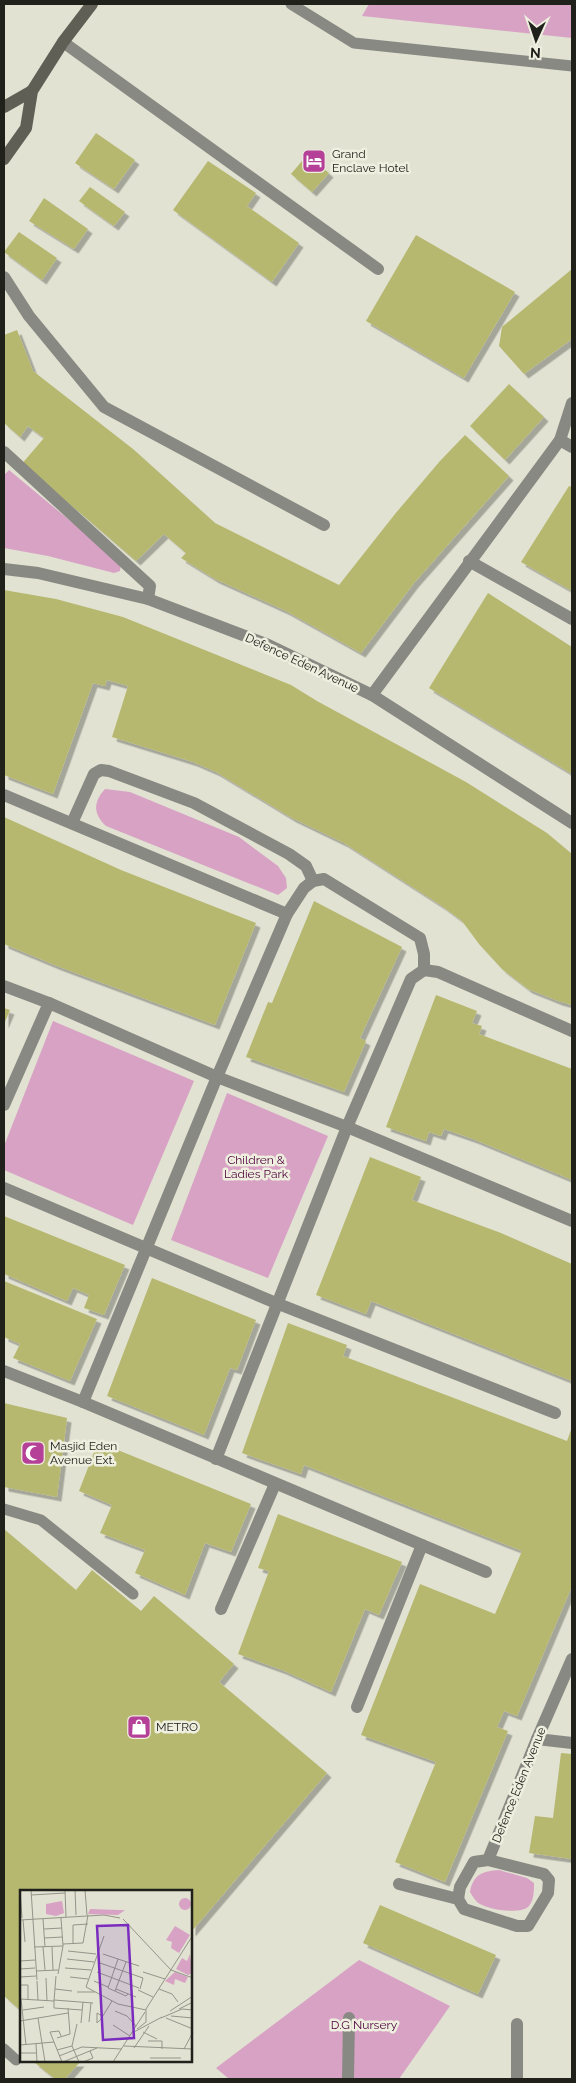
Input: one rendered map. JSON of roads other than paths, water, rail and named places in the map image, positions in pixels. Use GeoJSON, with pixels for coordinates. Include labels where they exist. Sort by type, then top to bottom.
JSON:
{"type":"FeatureCollection","features":[{"type":"Feature","properties":{"kind":"main road"},"geometry":{"type":"LineString","coordinates":[[4,159],[26,128],[32,91],[63,42],[92,4]]}},
{"type":"Feature","properties":{"kind":"main road"},"geometry":{"type":"LineString","coordinates":[[4,107],[32,91]]}},
{"type":"Feature","properties":{"kind":"street"},"geometry":{"type":"LineString","coordinates":[[63,42],[378,269]]}},
{"type":"Feature","properties":{"kind":"street"},"geometry":{"type":"LineString","coordinates":[[4,276],[29,316],[104,407],[324,525]]}},
{"type":"Feature","properties":{"kind":"street"},"geometry":{"type":"LineString","coordinates":[[372,695],[560,440],[572,403]]}},
{"type":"Feature","properties":{"kind":"street"},"geometry":{"type":"LineString","coordinates":[[560,440],[572,447]]}},
{"type":"Feature","properties":{"kind":"street"},"geometry":{"type":"LineString","coordinates":[[6,458],[150,586],[148,599]]}},
{"type":"Feature","properties":{"kind":"street"},"geometry":{"type":"LineString","coordinates":[[469,561],[572,619]]}},
{"type":"Feature","properties":{"kind":"street","name":"Defence Eden Avenue"},"geometry":{"type":"LineString","coordinates":[[4,569],[38,573],[148,599],[266,644],[372,695],[572,823]]}},
{"type":"Feature","properties":{"kind":"street"},"geometry":{"type":"LineString","coordinates":[[72,823],[94,774],[101,770],[109,771],[194,803],[289,854],[306,866],[313,881]]}},
{"type":"Feature","properties":{"kind":"street"},"geometry":{"type":"LineString","coordinates":[[4,795],[287,914]]}},
{"type":"Feature","properties":{"kind":"street"},"geometry":{"type":"LineString","coordinates":[[83,1402],[217,1077],[287,914],[304,888],[313,881],[324,880],[420,938],[424,954],[424,970]]}},
{"type":"Feature","properties":{"kind":"street"},"geometry":{"type":"LineString","coordinates":[[216,1459],[347,1127],[410,979],[424,970],[438,972],[572,1032]]}},
{"type":"Feature","properties":{"kind":"street"},"geometry":{"type":"LineString","coordinates":[[4,986],[49,1003],[217,1077],[347,1127],[572,1221]]}},
{"type":"Feature","properties":{"kind":"street"},"geometry":{"type":"LineString","coordinates":[[4,1105],[49,1003]]}},
{"type":"Feature","properties":{"kind":"street"},"geometry":{"type":"LineString","coordinates":[[4,1188],[276,1303],[555,1413]]}},
{"type":"Feature","properties":{"kind":"street"},"geometry":{"type":"LineString","coordinates":[[4,1371],[83,1402],[486,1572]]}},
{"type":"Feature","properties":{"kind":"street"},"geometry":{"type":"LineString","coordinates":[[221,1609],[275,1484]]}},
{"type":"Feature","properties":{"kind":"street"},"geometry":{"type":"LineString","coordinates":[[357,1707],[422,1545]]}},
{"type":"Feature","properties":{"kind":"street","name":"Defence Eden Avenue"},"geometry":{"type":"LineString","coordinates":[[488,1860],[572,1659]]}},
{"type":"Feature","properties":{"kind":"street"},"geometry":{"type":"LineString","coordinates":[[537,1739],[572,1743]]}},
{"type":"Feature","properties":{"kind":"street"},"geometry":{"type":"LineString","coordinates":[[399,1884],[458,1900],[464,1908],[518,1926],[528,1926],[548,1893],[549,1880],[544,1874],[488,1860],[474,1862],[460,1887],[458,1900]]}},
{"type":"Feature","properties":{"kind":"street"},"geometry":{"type":"LineString","coordinates":[[348,2079],[349,2018]]}},
{"type":"Feature","properties":{"kind":"street"},"geometry":{"type":"LineString","coordinates":[[516,2024],[517,2079]]}},
{"type":"Feature","properties":{"kind":"lane"},"geometry":{"type":"LineString","coordinates":[[291,4],[354,42],[572,66]]}},
{"type":"Feature","properties":{"kind":"lane"},"geometry":{"type":"LineString","coordinates":[[4,1509],[41,1520],[134,1594]]}},
{"type":"Feature","properties":{"kind":"lane"},"geometry":{"type":"LineString","coordinates":[[4,2049],[16,2060]]}},
{"type":"Feature","properties":{"kind":"place","name":"Grand Enclave Hotel"},"geometry":{"type":"Point","coordinates":[314,161]}},
{"type":"Feature","properties":{"kind":"place","name":"Masjid Eden Avenue Ext."},"geometry":{"type":"Point","coordinates":[33,1453]}},
{"type":"Feature","properties":{"kind":"place","name":"METRO"},"geometry":{"type":"Point","coordinates":[139,1727]}},
{"type":"Feature","properties":{"kind":"park label","name":"Children & Ladies Park"},"geometry":{"type":"Point","coordinates":[256,1167]}},
{"type":"Feature","properties":{"kind":"park label","name":"D.G Nursery"},"geometry":{"type":"Point","coordinates":[364,2025]}}]}
